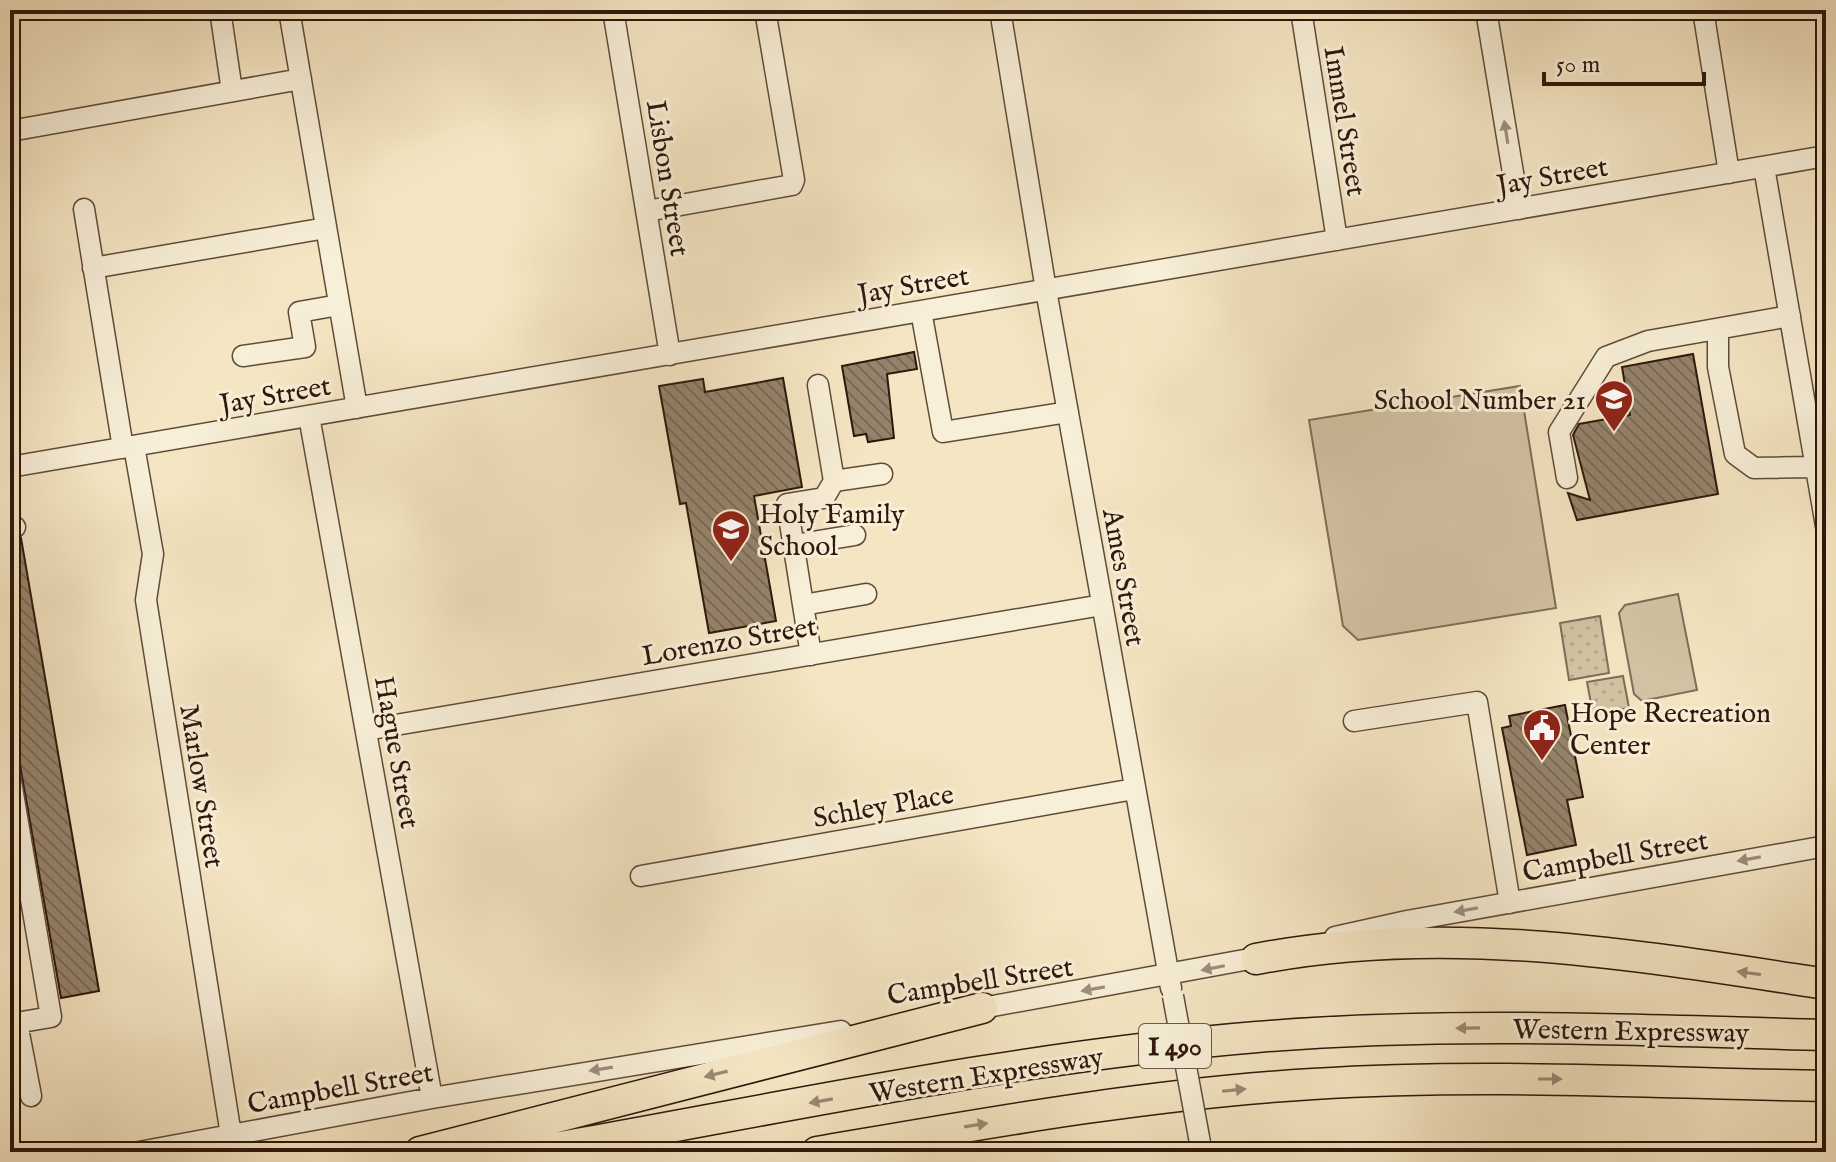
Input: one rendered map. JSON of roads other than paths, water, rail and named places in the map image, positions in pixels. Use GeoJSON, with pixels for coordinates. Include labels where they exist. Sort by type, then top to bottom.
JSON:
{"type":"FeatureCollection","features":[{"type":"Feature","properties":{"kind":"highway"},"geometry":{"type":"LineString","coordinates":[[1256,959],[1367,942],[1471,941],[1566,949],[1826,984]]}},
{"type":"Feature","properties":{"kind":"highway"},"geometry":{"type":"LineString","coordinates":[[420,1152],[982,1008]]}},
{"type":"Feature","properties":{"kind":"highway","name":"Western Expressway"},"geometry":{"type":"LineString","coordinates":[[533,1152],[999,1071],[1257,1037],[1475,1028],[1826,1035]]}},
{"type":"Feature","properties":{"kind":"highway","name":"Western Expressway"},"geometry":{"type":"LineString","coordinates":[[817,1152],[1119,1103],[1314,1084],[1516,1078],[1826,1086]]}},
{"type":"Feature","properties":{"kind":"street"},"geometry":{"type":"LineString","coordinates":[[220,10],[232,91]]}},
{"type":"Feature","properties":{"kind":"street"},"geometry":{"type":"LineString","coordinates":[[289,10],[357,408]]}},
{"type":"Feature","properties":{"kind":"street","name":"Lisbon Street"},"geometry":{"type":"LineString","coordinates":[[613,10],[670,355]]}},
{"type":"Feature","properties":{"kind":"street"},"geometry":{"type":"LineString","coordinates":[[647,211],[792,185],[794,180],[765,10]]}},
{"type":"Feature","properties":{"kind":"street","name":"Ames Street"},"geometry":{"type":"LineString","coordinates":[[1000,10],[1046,290],[1201,1150]]}},
{"type":"Feature","properties":{"kind":"street","name":"Immel Street"},"geometry":{"type":"LineString","coordinates":[[1301,10],[1337,240]]}},
{"type":"Feature","properties":{"kind":"street"},"geometry":{"type":"LineString","coordinates":[[1486,10],[1519,209]]}},
{"type":"Feature","properties":{"kind":"street"},"geometry":{"type":"LineString","coordinates":[[1703,10],[1729,173]]}},
{"type":"Feature","properties":{"kind":"street"},"geometry":{"type":"LineString","coordinates":[[10,131],[301,79]]}},
{"type":"Feature","properties":{"kind":"street","name":"Jay Street"},"geometry":{"type":"LineString","coordinates":[[10,467],[1826,156]]}},
{"type":"Feature","properties":{"kind":"street"},"geometry":{"type":"LineString","coordinates":[[1764,167],[1826,526]]}},
{"type":"Feature","properties":{"kind":"street","name":"Marlow Street"},"geometry":{"type":"LineString","coordinates":[[84,209],[128,447],[153,554],[146,600],[231,1135]]}},
{"type":"Feature","properties":{"kind":"street"},"geometry":{"type":"LineString","coordinates":[[93,268],[326,228]]}},
{"type":"Feature","properties":{"kind":"street"},"geometry":{"type":"LineString","coordinates":[[243,356],[305,347],[299,312],[339,305]]}},
{"type":"Feature","properties":{"kind":"street"},"geometry":{"type":"LineString","coordinates":[[921,311],[943,432],[1068,412]]}},
{"type":"Feature","properties":{"kind":"street"},"geometry":{"type":"LineString","coordinates":[[1567,478],[1559,432],[1606,357],[1648,341],[1790,316]]}},
{"type":"Feature","properties":{"kind":"street"},"geometry":{"type":"LineString","coordinates":[[1718,331],[1718,367],[1735,454],[1754,468],[1816,467]]}},
{"type":"Feature","properties":{"kind":"street"},"geometry":{"type":"LineString","coordinates":[[811,655],[787,504],[824,498],[834,481],[818,385]]}},
{"type":"Feature","properties":{"kind":"street","name":"Hague Street"},"geometry":{"type":"LineString","coordinates":[[309,416],[432,1098]]}},
{"type":"Feature","properties":{"kind":"street"},"geometry":{"type":"LineString","coordinates":[[834,481],[882,474]]}},
{"type":"Feature","properties":{"kind":"street"},"geometry":{"type":"LineString","coordinates":[[794,545],[855,535]]}},
{"type":"Feature","properties":{"kind":"street"},"geometry":{"type":"LineString","coordinates":[[803,605],[866,594]]}},
{"type":"Feature","properties":{"kind":"street","name":"Lorenzo Street"},"geometry":{"type":"LineString","coordinates":[[366,730],[1102,605]]}},
{"type":"Feature","properties":{"kind":"street"},"geometry":{"type":"LineString","coordinates":[[1354,721],[1477,702],[1510,903]]}},
{"type":"Feature","properties":{"kind":"street"},"geometry":{"type":"LineString","coordinates":[[11,787],[51,1017],[13,1024],[31,1096]]}},
{"type":"Feature","properties":{"kind":"street","name":"Schley Place"},"geometry":{"type":"LineString","coordinates":[[641,876],[1134,789]]}},
{"type":"Feature","properties":{"kind":"street","name":"Campbell Street"},"geometry":{"type":"LineString","coordinates":[[139,1152],[432,1098],[982,1008],[1171,986],[1256,959],[1383,926],[1826,846]]}},
{"type":"Feature","properties":{"kind":"place","name":"School Number 21"},"geometry":{"type":"Point","coordinates":[1614,433]}},
{"type":"Feature","properties":{"kind":"place","name":"Holy Family School"},"geometry":{"type":"Point","coordinates":[731,563]}},
{"type":"Feature","properties":{"kind":"place","name":"Hope Recreation Center"},"geometry":{"type":"Point","coordinates":[1542,762]}}]}
